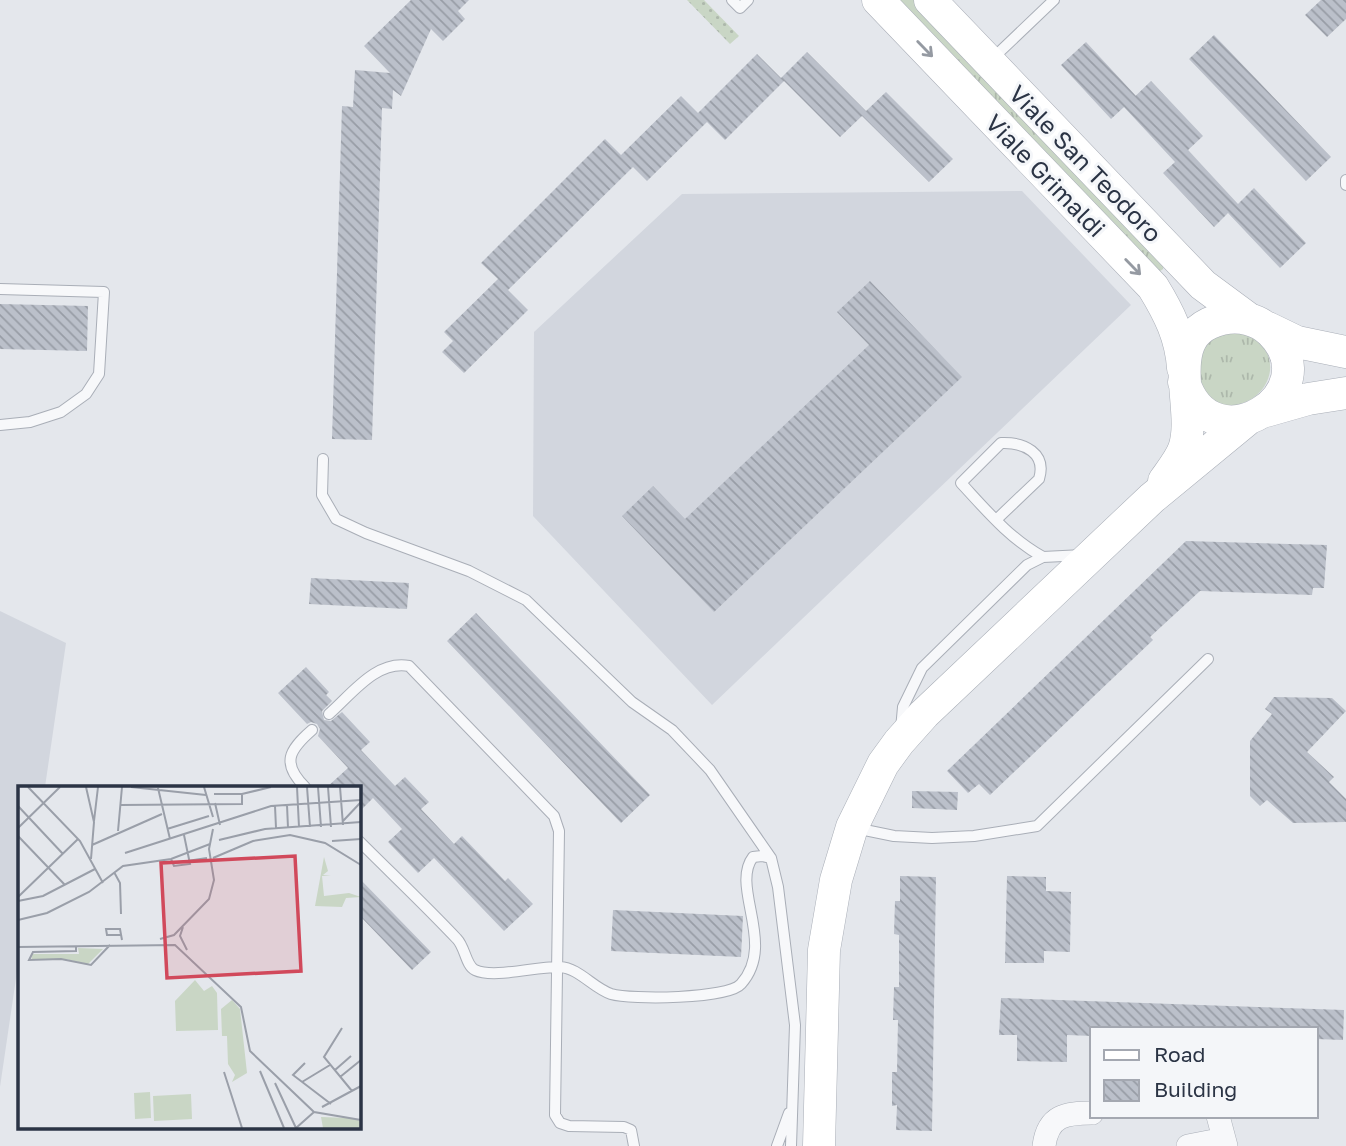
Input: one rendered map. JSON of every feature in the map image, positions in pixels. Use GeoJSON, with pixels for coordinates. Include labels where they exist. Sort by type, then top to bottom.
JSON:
{"type":"FeatureCollection","features":[{"type":"Feature","properties":{"kind":"main road","name":"Viale Grimaldi"},"geometry":{"type":"LineString","coordinates":[[878,0],[1153,287],[1176,329],[1182,351],[1188,406],[1184,450],[1152,498]]}},
{"type":"Feature","properties":{"kind":"main road","name":"Viale San Teodoro"},"geometry":{"type":"LineString","coordinates":[[930,0],[1203,285],[1258,324],[1297,342],[1346,352]]}},
{"type":"Feature","properties":{"kind":"main road"},"geometry":{"type":"LineString","coordinates":[[819,1146],[807,1105],[824,950],[836,880],[852,827],[883,764],[924,714],[1152,498],[1257,415],[1283,390],[1287,370],[1281,344],[1258,324],[1222,319],[1204,327],[1187,348],[1184,375],[1193,400],[1214,417],[1227,421],[1257,415],[1308,398],[1346,393]]}},
{"type":"Feature","properties":{"kind":"street"},"geometry":{"type":"LineString","coordinates":[[1044,1146],[1045,1137],[1058,1117],[1070,1113],[1090,1113]]}},
{"type":"Feature","properties":{"kind":"street"},"geometry":{"type":"LineString","coordinates":[[1188,1146],[1225,1142],[1219,1118]]}},
{"type":"Feature","properties":{"kind":"lane"},"geometry":{"type":"LineString","coordinates":[[732,0],[740,8],[748,0]]}},
{"type":"Feature","properties":{"kind":"lane"},"geometry":{"type":"LineString","coordinates":[[989,62],[1054,0]]}},
{"type":"Feature","properties":{"kind":"lane"},"geometry":{"type":"LineString","coordinates":[[0,289],[104,292],[99,374],[86,394],[61,412],[30,422],[0,425]]}},
{"type":"Feature","properties":{"kind":"lane"},"geometry":{"type":"LineString","coordinates":[[996,520],[1039,479],[1042,470],[1040,460],[1032,450],[1022,445],[1001,443],[961,483],[996,520],[1020,545],[1043,557]]}},
{"type":"Feature","properties":{"kind":"lane"},"geometry":{"type":"LineString","coordinates":[[323,459],[322,495],[336,519],[366,533],[469,571],[526,600],[632,702],[672,730],[710,770],[771,858],[778,887],[807,1105],[791,1146]]}},
{"type":"Feature","properties":{"kind":"lane"},"geometry":{"type":"LineString","coordinates":[[899,742],[903,707],[922,668],[1027,565],[1043,557],[1092,555]]}},
{"type":"Feature","properties":{"kind":"lane"},"geometry":{"type":"LineString","coordinates":[[852,827],[894,836],[932,838],[974,836],[1037,826],[1208,659]]}},
{"type":"Feature","properties":{"kind":"lane"},"geometry":{"type":"LineString","coordinates":[[329,714],[378,670],[397,664],[409,666],[554,816],[559,831],[555,1115],[560,1123],[569,1126],[624,1127],[631,1130],[634,1146]]}},
{"type":"Feature","properties":{"kind":"lane"},"geometry":{"type":"LineString","coordinates":[[304,786],[290,767],[291,753],[312,730]]}},
{"type":"Feature","properties":{"kind":"lane"},"geometry":{"type":"LineString","coordinates":[[360,842],[460,942],[475,971],[490,973],[558,967],[573,971],[603,990],[621,996],[716,995],[740,986],[751,970],[755,944],[753,912],[744,879],[753,857],[771,858]]}},
{"type":"Feature","properties":{"kind":"lane"},"geometry":{"type":"LineString","coordinates":[[777,1146],[807,1105]]}},
{"type":"Feature","properties":{"kind":"shaded area"},"geometry":{"type":"Polygon","coordinates":[[[1022,191],[1131,305],[712,705],[533,516],[534,332],[682,194],[1022,191]]]}},
{"type":"Feature","properties":{"kind":"shaded area"},"geometry":{"type":"Polygon","coordinates":[[[0,611],[66,643],[45,786],[18,786],[18,965],[0,1087],[0,611]]]}},
{"type":"Feature","properties":{"kind":"green space"},"geometry":{"type":"Polygon","coordinates":[[[687,0],[704,0],[739,36],[730,44],[687,0]]]}},
{"type":"Feature","properties":{"kind":"green space"},"geometry":{"type":"Polygon","coordinates":[[[895,0],[914,0],[1164,261],[1163,269],[1159,272],[895,0]]]}},
{"type":"Feature","properties":{"kind":"green space"},"geometry":{"type":"Polygon","coordinates":[[[1230,332],[1249,336],[1261,345],[1267,354],[1270,374],[1260,392],[1251,399],[1228,407],[1204,394],[1195,366],[1209,340],[1230,332]]]}},
{"type":"Feature","properties":{"kind":"building"},"geometry":{"type":"Polygon","coordinates":[[[411,0],[469,0],[458,11],[465,19],[443,41],[431,29],[401,96],[393,90],[392,109],[382,108],[372,440],[332,439],[342,106],[353,107],[355,70],[390,73],[364,46],[411,0]]]}},
{"type":"Feature","properties":{"kind":"building"},"geometry":{"type":"Polygon","coordinates":[[[1321,0],[1346,0],[1346,19],[1327,37],[1305,15],[1321,0]]]}},
{"type":"Feature","properties":{"kind":"building"},"geometry":{"type":"Polygon","coordinates":[[[1214,35],[1331,157],[1306,181],[1189,59],[1214,35]]]}},
{"type":"Feature","properties":{"kind":"building"},"geometry":{"type":"Polygon","coordinates":[[[1086,42],[1136,96],[1111,119],[1061,65],[1086,42]]]}},
{"type":"Feature","properties":{"kind":"building"},"geometry":{"type":"Polygon","coordinates":[[[807,52],[866,111],[886,92],[953,159],[929,182],[862,116],[840,137],[781,78],[807,52]]]}},
{"type":"Feature","properties":{"kind":"building"},"geometry":{"type":"Polygon","coordinates":[[[757,54],[784,81],[725,140],[707,122],[647,181],[633,167],[508,290],[528,310],[464,373],[442,352],[453,341],[444,332],[498,279],[481,263],[605,139],[621,155],[681,96],[698,113],[757,54]]]}},
{"type":"Feature","properties":{"kind":"building"},"geometry":{"type":"Polygon","coordinates":[[[1151,81],[1203,136],[1188,150],[1238,204],[1254,188],[1306,243],[1280,268],[1228,213],[1214,227],[1163,173],[1175,162],[1124,107],[1151,81]]]}},
{"type":"Feature","properties":{"kind":"building"},"geometry":{"type":"Polygon","coordinates":[[[870,281],[962,377],[714,612],[622,516],[653,486],[685,519],[869,345],[837,312],[870,281]]]}},
{"type":"Feature","properties":{"kind":"building"},"geometry":{"type":"Polygon","coordinates":[[[0,304],[88,306],[87,351],[0,349],[0,304]]]}},
{"type":"Feature","properties":{"kind":"building"},"geometry":{"type":"Polygon","coordinates":[[[1186,541],[1327,545],[1324,588],[1313,588],[1312,595],[1200,591],[1150,637],[1153,640],[990,795],[979,784],[968,793],[947,771],[1186,541]]]}},
{"type":"Feature","properties":{"kind":"building"},"geometry":{"type":"Polygon","coordinates":[[[311,578],[409,583],[407,609],[309,604],[311,578]]]}},
{"type":"Feature","properties":{"kind":"building"},"geometry":{"type":"Polygon","coordinates":[[[476,613],[650,795],[621,823],[447,641],[476,613]]]}},
{"type":"Feature","properties":{"kind":"building"},"geometry":{"type":"Polygon","coordinates":[[[306,667],[329,692],[326,695],[332,701],[322,711],[324,720],[331,721],[342,712],[370,742],[361,750],[395,786],[405,777],[429,802],[421,809],[454,844],[462,836],[505,881],[508,878],[533,904],[504,931],[434,858],[418,873],[388,842],[402,829],[373,798],[360,811],[360,786],[328,786],[348,768],[318,736],[320,729],[317,724],[307,724],[278,693],[306,667]]]}},
{"type":"Feature","properties":{"kind":"building"},"geometry":{"type":"Polygon","coordinates":[[[1274,697],[1332,698],[1346,711],[1307,752],[1334,777],[1329,782],[1346,799],[1346,822],[1293,823],[1267,800],[1260,806],[1250,796],[1250,741],[1272,714],[1265,709],[1274,697]]]}},
{"type":"Feature","properties":{"kind":"building"},"geometry":{"type":"Polygon","coordinates":[[[912,791],[958,792],[957,810],[912,808],[912,791]]]}},
{"type":"Feature","properties":{"kind":"building"},"geometry":{"type":"Polygon","coordinates":[[[900,876],[936,877],[932,1131],[896,1130],[897,1105],[892,1106],[892,1072],[897,1072],[898,1020],[893,1020],[894,987],[899,987],[899,935],[894,934],[895,901],[900,901],[900,876]]]}},
{"type":"Feature","properties":{"kind":"building"},"geometry":{"type":"Polygon","coordinates":[[[1007,876],[1046,877],[1046,891],[1071,892],[1070,952],[1044,951],[1044,963],[1005,963],[1007,876]]]}},
{"type":"Feature","properties":{"kind":"building"},"geometry":{"type":"Polygon","coordinates":[[[360,879],[431,952],[412,970],[360,916],[360,879]]]}},
{"type":"Feature","properties":{"kind":"building"},"geometry":{"type":"Polygon","coordinates":[[[613,910],[743,916],[741,957],[611,951],[613,910]]]}},
{"type":"Feature","properties":{"kind":"building"},"geometry":{"type":"Polygon","coordinates":[[[1001,998],[1344,1010],[1343,1040],[1318,1039],[1318,1027],[1090,1027],[1090,1036],[1067,1035],[1067,1062],[1017,1061],[1017,1035],[999,1035],[1001,998]]]}}]}
